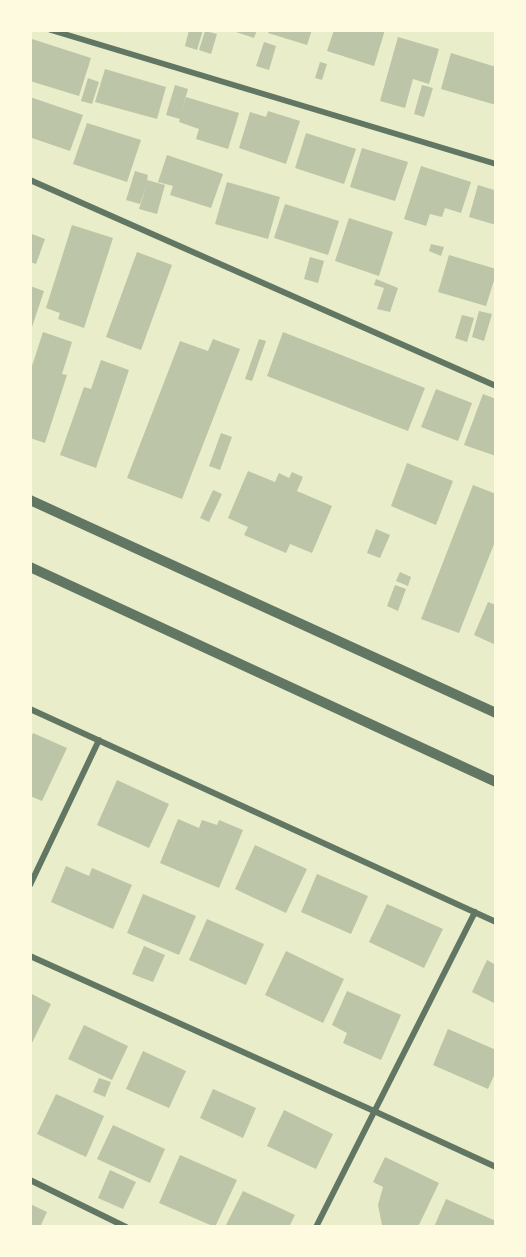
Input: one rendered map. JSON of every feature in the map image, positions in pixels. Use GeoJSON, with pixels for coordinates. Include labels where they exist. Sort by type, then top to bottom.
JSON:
{"type":"FeatureCollection","features":[{"type":"Feature","properties":{"kind":"street"},"geometry":{"type":"LineString","coordinates":[[51,30],[496,164]]}},
{"type":"Feature","properties":{"kind":"street"},"geometry":{"type":"LineString","coordinates":[[30,180],[496,386]]}},
{"type":"Feature","properties":{"kind":"street"},"geometry":{"type":"LineString","coordinates":[[30,500],[496,714]]}},
{"type":"Feature","properties":{"kind":"street"},"geometry":{"type":"LineString","coordinates":[[30,567],[496,782]]}},
{"type":"Feature","properties":{"kind":"street"},"geometry":{"type":"LineString","coordinates":[[30,709],[496,922]]}},
{"type":"Feature","properties":{"kind":"street"},"geometry":{"type":"LineString","coordinates":[[30,885],[99,740]]}},
{"type":"Feature","properties":{"kind":"street"},"geometry":{"type":"LineString","coordinates":[[316,1227],[475,912]]}},
{"type":"Feature","properties":{"kind":"street"},"geometry":{"type":"LineString","coordinates":[[30,956],[496,1167]]}},
{"type":"Feature","properties":{"kind":"street"},"geometry":{"type":"LineString","coordinates":[[30,1179],[126,1227]]}},
{"type":"Feature","properties":{"kind":"building"},"geometry":{"type":"Polygon","coordinates":[[[189,30],[203,30],[197,50],[185,46],[189,30]]]}},
{"type":"Feature","properties":{"kind":"building"},"geometry":{"type":"Polygon","coordinates":[[[230,30],[257,30],[254,38],[230,30]]]}},
{"type":"Feature","properties":{"kind":"building"},"geometry":{"type":"Polygon","coordinates":[[[269,30],[312,30],[307,45],[268,33],[269,30]]]}},
{"type":"Feature","properties":{"kind":"building"},"geometry":{"type":"Polygon","coordinates":[[[334,30],[385,30],[374,66],[327,51],[334,30]]]}},
{"type":"Feature","properties":{"kind":"building"},"geometry":{"type":"Polygon","coordinates":[[[205,31],[217,34],[211,54],[199,50],[205,31]]]}},
{"type":"Feature","properties":{"kind":"building"},"geometry":{"type":"Polygon","coordinates":[[[398,37],[439,49],[429,84],[413,79],[405,108],[380,101],[398,37]]]}},
{"type":"Feature","properties":{"kind":"building"},"geometry":{"type":"Polygon","coordinates":[[[32,39],[91,58],[79,96],[30,81],[32,39]]]}},
{"type":"Feature","properties":{"kind":"building"},"geometry":{"type":"Polygon","coordinates":[[[264,42],[276,46],[269,70],[256,66],[264,42]]]}},
{"type":"Feature","properties":{"kind":"building"},"geometry":{"type":"Polygon","coordinates":[[[451,53],[496,67],[496,105],[441,89],[451,53]]]}},
{"type":"Feature","properties":{"kind":"building"},"geometry":{"type":"Polygon","coordinates":[[[320,62],[327,64],[322,80],[315,78],[320,62]]]}},
{"type":"Feature","properties":{"kind":"building"},"geometry":{"type":"Polygon","coordinates":[[[105,69],[166,87],[157,119],[95,102],[105,69]]]}},
{"type":"Feature","properties":{"kind":"building"},"geometry":{"type":"Polygon","coordinates":[[[88,78],[99,82],[92,104],[81,101],[88,78]]]}},
{"type":"Feature","properties":{"kind":"building"},"geometry":{"type":"Polygon","coordinates":[[[175,85],[188,89],[181,113],[186,97],[239,113],[228,149],[196,139],[199,129],[166,115],[175,85]]]}},
{"type":"Feature","properties":{"kind":"building"},"geometry":{"type":"Polygon","coordinates":[[[422,85],[433,88],[424,117],[414,114],[422,85]]]}},
{"type":"Feature","properties":{"kind":"building"},"geometry":{"type":"Polygon","coordinates":[[[30,97],[83,115],[70,151],[32,138],[30,143],[30,97]]]}},
{"type":"Feature","properties":{"kind":"building"},"geometry":{"type":"Polygon","coordinates":[[[268,111],[300,121],[286,164],[239,148],[250,112],[266,117],[268,111]]]}},
{"type":"Feature","properties":{"kind":"building"},"geometry":{"type":"Polygon","coordinates":[[[87,123],[141,140],[127,182],[73,164],[87,123]]]}},
{"type":"Feature","properties":{"kind":"building"},"geometry":{"type":"Polygon","coordinates":[[[306,133],[356,149],[344,184],[295,168],[306,133]]]}},
{"type":"Feature","properties":{"kind":"building"},"geometry":{"type":"Polygon","coordinates":[[[362,148],[408,162],[395,201],[350,187],[362,148]]]}},
{"type":"Feature","properties":{"kind":"building"},"geometry":{"type":"Polygon","coordinates":[[[167,155],[223,174],[211,208],[170,195],[173,186],[158,182],[167,155]]]}},
{"type":"Feature","properties":{"kind":"building"},"geometry":{"type":"Polygon","coordinates":[[[421,166],[471,182],[461,213],[445,208],[442,217],[430,214],[426,226],[404,219],[421,166]]]}},
{"type":"Feature","properties":{"kind":"building"},"geometry":{"type":"Polygon","coordinates":[[[135,171],[148,175],[147,180],[165,185],[157,214],[139,209],[147,184],[140,204],[126,200],[135,171]]]}},
{"type":"Feature","properties":{"kind":"building"},"geometry":{"type":"Polygon","coordinates":[[[227,182],[280,197],[268,239],[215,224],[227,182]]]}},
{"type":"Feature","properties":{"kind":"building"},"geometry":{"type":"Polygon","coordinates":[[[495,184],[496,225],[469,217],[478,185],[494,190],[495,184]]]}},
{"type":"Feature","properties":{"kind":"building"},"geometry":{"type":"Polygon","coordinates":[[[285,204],[339,221],[328,255],[274,238],[285,204]]]}},
{"type":"Feature","properties":{"kind":"building"},"geometry":{"type":"Polygon","coordinates":[[[349,218],[393,232],[379,276],[335,261],[349,218]]]}},
{"type":"Feature","properties":{"kind":"building"},"geometry":{"type":"Polygon","coordinates":[[[72,225],[113,238],[84,328],[58,319],[60,313],[46,308],[72,225]]]}},
{"type":"Feature","properties":{"kind":"building"},"geometry":{"type":"Polygon","coordinates":[[[32,234],[45,239],[36,264],[30,262],[32,234]]]}},
{"type":"Feature","properties":{"kind":"building"},"geometry":{"type":"Polygon","coordinates":[[[431,244],[444,247],[441,256],[429,251],[431,244]]]}},
{"type":"Feature","properties":{"kind":"building"},"geometry":{"type":"Polygon","coordinates":[[[137,252],[172,265],[141,350],[106,337],[137,252]]]}},
{"type":"Feature","properties":{"kind":"building"},"geometry":{"type":"Polygon","coordinates":[[[449,255],[496,269],[486,306],[438,292],[449,255]]]}},
{"type":"Feature","properties":{"kind":"building"},"geometry":{"type":"Polygon","coordinates":[[[310,257],[324,261],[318,283],[304,279],[310,257]]]}},
{"type":"Feature","properties":{"kind":"building"},"geometry":{"type":"Polygon","coordinates":[[[376,279],[398,288],[390,312],[377,309],[384,288],[374,285],[376,279]]]}},
{"type":"Feature","properties":{"kind":"building"},"geometry":{"type":"Polygon","coordinates":[[[30,286],[44,291],[32,327],[30,326],[30,286]]]}},
{"type":"Feature","properties":{"kind":"building"},"geometry":{"type":"Polygon","coordinates":[[[479,311],[492,314],[484,341],[472,337],[479,311]]]}},
{"type":"Feature","properties":{"kind":"building"},"geometry":{"type":"Polygon","coordinates":[[[462,315],[474,318],[467,342],[455,338],[462,315]]]}},
{"type":"Feature","properties":{"kind":"building"},"geometry":{"type":"Polygon","coordinates":[[[43,332],[72,342],[62,374],[67,375],[45,443],[30,438],[30,372],[43,332]]]}},
{"type":"Feature","properties":{"kind":"building"},"geometry":{"type":"Polygon","coordinates":[[[283,332],[425,388],[408,431],[267,376],[283,332]]]}},
{"type":"Feature","properties":{"kind":"building"},"geometry":{"type":"Polygon","coordinates":[[[213,339],[240,349],[182,499],[127,478],[180,341],[208,351],[213,339]]]}},
{"type":"Feature","properties":{"kind":"building"},"geometry":{"type":"Polygon","coordinates":[[[259,339],[266,341],[252,381],[245,379],[259,339]]]}},
{"type":"Feature","properties":{"kind":"building"},"geometry":{"type":"Polygon","coordinates":[[[101,360],[129,370],[96,468],[60,455],[84,387],[91,389],[101,360]]]}},
{"type":"Feature","properties":{"kind":"building"},"geometry":{"type":"Polygon","coordinates":[[[436,389],[472,403],[458,441],[421,427],[436,389]]]}},
{"type":"Feature","properties":{"kind":"building"},"geometry":{"type":"Polygon","coordinates":[[[483,394],[496,399],[496,456],[464,445],[483,394]]]}},
{"type":"Feature","properties":{"kind":"building"},"geometry":{"type":"Polygon","coordinates":[[[221,433],[232,437],[220,470],[209,466],[221,433]]]}},
{"type":"Feature","properties":{"kind":"building"},"geometry":{"type":"Polygon","coordinates":[[[407,463],[453,481],[436,525],[391,506],[407,463]]]}},
{"type":"Feature","properties":{"kind":"building"},"geometry":{"type":"Polygon","coordinates":[[[248,471],[275,482],[279,473],[289,478],[292,472],[303,477],[297,491],[332,506],[312,553],[290,544],[286,553],[244,535],[248,527],[228,518],[248,471]]]}},
{"type":"Feature","properties":{"kind":"building"},"geometry":{"type":"Polygon","coordinates":[[[473,485],[496,494],[496,539],[459,633],[421,619],[473,485]]]}},
{"type":"Feature","properties":{"kind":"building"},"geometry":{"type":"Polygon","coordinates":[[[213,490],[222,494],[209,522],[200,518],[213,490]]]}},
{"type":"Feature","properties":{"kind":"building"},"geometry":{"type":"Polygon","coordinates":[[[376,529],[390,535],[380,558],[367,553],[376,529]]]}},
{"type":"Feature","properties":{"kind":"building"},"geometry":{"type":"Polygon","coordinates":[[[400,572],[411,577],[408,586],[396,581],[400,572]]]}},
{"type":"Feature","properties":{"kind":"building"},"geometry":{"type":"Polygon","coordinates":[[[395,585],[406,589],[398,611],[387,606],[395,585]]]}},
{"type":"Feature","properties":{"kind":"building"},"geometry":{"type":"Polygon","coordinates":[[[488,602],[496,605],[496,645],[474,635],[488,602]]]}},
{"type":"Feature","properties":{"kind":"building"},"geometry":{"type":"Polygon","coordinates":[[[33,733],[67,748],[42,801],[30,796],[30,740],[33,733]]]}},
{"type":"Feature","properties":{"kind":"building"},"geometry":{"type":"Polygon","coordinates":[[[117,780],[169,804],[149,848],[97,825],[117,780]]]}},
{"type":"Feature","properties":{"kind":"building"},"geometry":{"type":"Polygon","coordinates":[[[178,819],[199,828],[202,820],[217,825],[219,820],[243,830],[219,888],[160,863],[178,819]]]}},
{"type":"Feature","properties":{"kind":"building"},"geometry":{"type":"Polygon","coordinates":[[[255,845],[307,869],[286,913],[235,889],[255,845]]]}},
{"type":"Feature","properties":{"kind":"building"},"geometry":{"type":"Polygon","coordinates":[[[66,866],[89,876],[92,868],[132,885],[113,929],[51,902],[66,866]]]}},
{"type":"Feature","properties":{"kind":"building"},"geometry":{"type":"Polygon","coordinates":[[[317,874],[368,896],[351,934],[301,912],[317,874]]]}},
{"type":"Feature","properties":{"kind":"building"},"geometry":{"type":"Polygon","coordinates":[[[143,894],[196,916],[179,955],[127,933],[143,894]]]}},
{"type":"Feature","properties":{"kind":"building"},"geometry":{"type":"Polygon","coordinates":[[[387,904],[443,929],[424,968],[369,942],[387,904]]]}},
{"type":"Feature","properties":{"kind":"building"},"geometry":{"type":"Polygon","coordinates":[[[207,919],[264,944],[246,985],[189,960],[207,919]]]}},
{"type":"Feature","properties":{"kind":"building"},"geometry":{"type":"Polygon","coordinates":[[[144,946],[165,955],[153,982],[132,974],[144,946]]]}},
{"type":"Feature","properties":{"kind":"building"},"geometry":{"type":"Polygon","coordinates":[[[286,951],[344,979],[323,1023],[265,995],[286,951]]]}},
{"type":"Feature","properties":{"kind":"building"},"geometry":{"type":"Polygon","coordinates":[[[487,960],[496,965],[496,1004],[472,992],[487,960]]]}},
{"type":"Feature","properties":{"kind":"building"},"geometry":{"type":"Polygon","coordinates":[[[347,991],[401,1015],[381,1060],[343,1043],[347,1033],[332,1025],[347,991]]]}},
{"type":"Feature","properties":{"kind":"building"},"geometry":{"type":"Polygon","coordinates":[[[30,993],[51,1004],[30,1047],[30,993]]]}},
{"type":"Feature","properties":{"kind":"building"},"geometry":{"type":"Polygon","coordinates":[[[84,1025],[128,1046],[112,1080],[68,1059],[84,1025]]]}},
{"type":"Feature","properties":{"kind":"building"},"geometry":{"type":"Polygon","coordinates":[[[448,1029],[496,1050],[496,1071],[488,1089],[433,1065],[448,1029]]]}},
{"type":"Feature","properties":{"kind":"building"},"geometry":{"type":"Polygon","coordinates":[[[143,1051],[186,1071],[169,1108],[126,1089],[143,1051]]]}},
{"type":"Feature","properties":{"kind":"building"},"geometry":{"type":"Polygon","coordinates":[[[99,1078],[111,1082],[105,1097],[93,1092],[99,1078]]]}},
{"type":"Feature","properties":{"kind":"building"},"geometry":{"type":"Polygon","coordinates":[[[213,1089],[256,1108],[243,1138],[200,1118],[213,1089]]]}},
{"type":"Feature","properties":{"kind":"building"},"geometry":{"type":"Polygon","coordinates":[[[56,1094],[104,1116],[86,1157],[37,1134],[56,1094]]]}},
{"type":"Feature","properties":{"kind":"building"},"geometry":{"type":"Polygon","coordinates":[[[284,1110],[333,1134],[316,1169],[267,1146],[284,1110]]]}},
{"type":"Feature","properties":{"kind":"building"},"geometry":{"type":"Polygon","coordinates":[[[113,1125],[165,1149],[150,1183],[97,1159],[113,1125]]]}},
{"type":"Feature","properties":{"kind":"building"},"geometry":{"type":"Polygon","coordinates":[[[180,1155],[237,1180],[215,1227],[159,1203],[180,1155]]]}},
{"type":"Feature","properties":{"kind":"building"},"geometry":{"type":"Polygon","coordinates":[[[385,1157],[439,1183],[418,1227],[384,1227],[382,1225],[378,1205],[383,1187],[373,1182],[385,1157]]]}},
{"type":"Feature","properties":{"kind":"building"},"geometry":{"type":"Polygon","coordinates":[[[110,1170],[136,1182],[123,1209],[98,1198],[110,1170]]]}},
{"type":"Feature","properties":{"kind":"building"},"geometry":{"type":"Polygon","coordinates":[[[243,1191],[295,1215],[289,1227],[225,1227],[243,1191]]]}},
{"type":"Feature","properties":{"kind":"building"},"geometry":{"type":"Polygon","coordinates":[[[446,1199],[496,1221],[493,1227],[434,1227],[446,1199]]]}},
{"type":"Feature","properties":{"kind":"building"},"geometry":{"type":"Polygon","coordinates":[[[30,1204],[47,1212],[40,1227],[30,1227],[30,1204]]]}}]}
